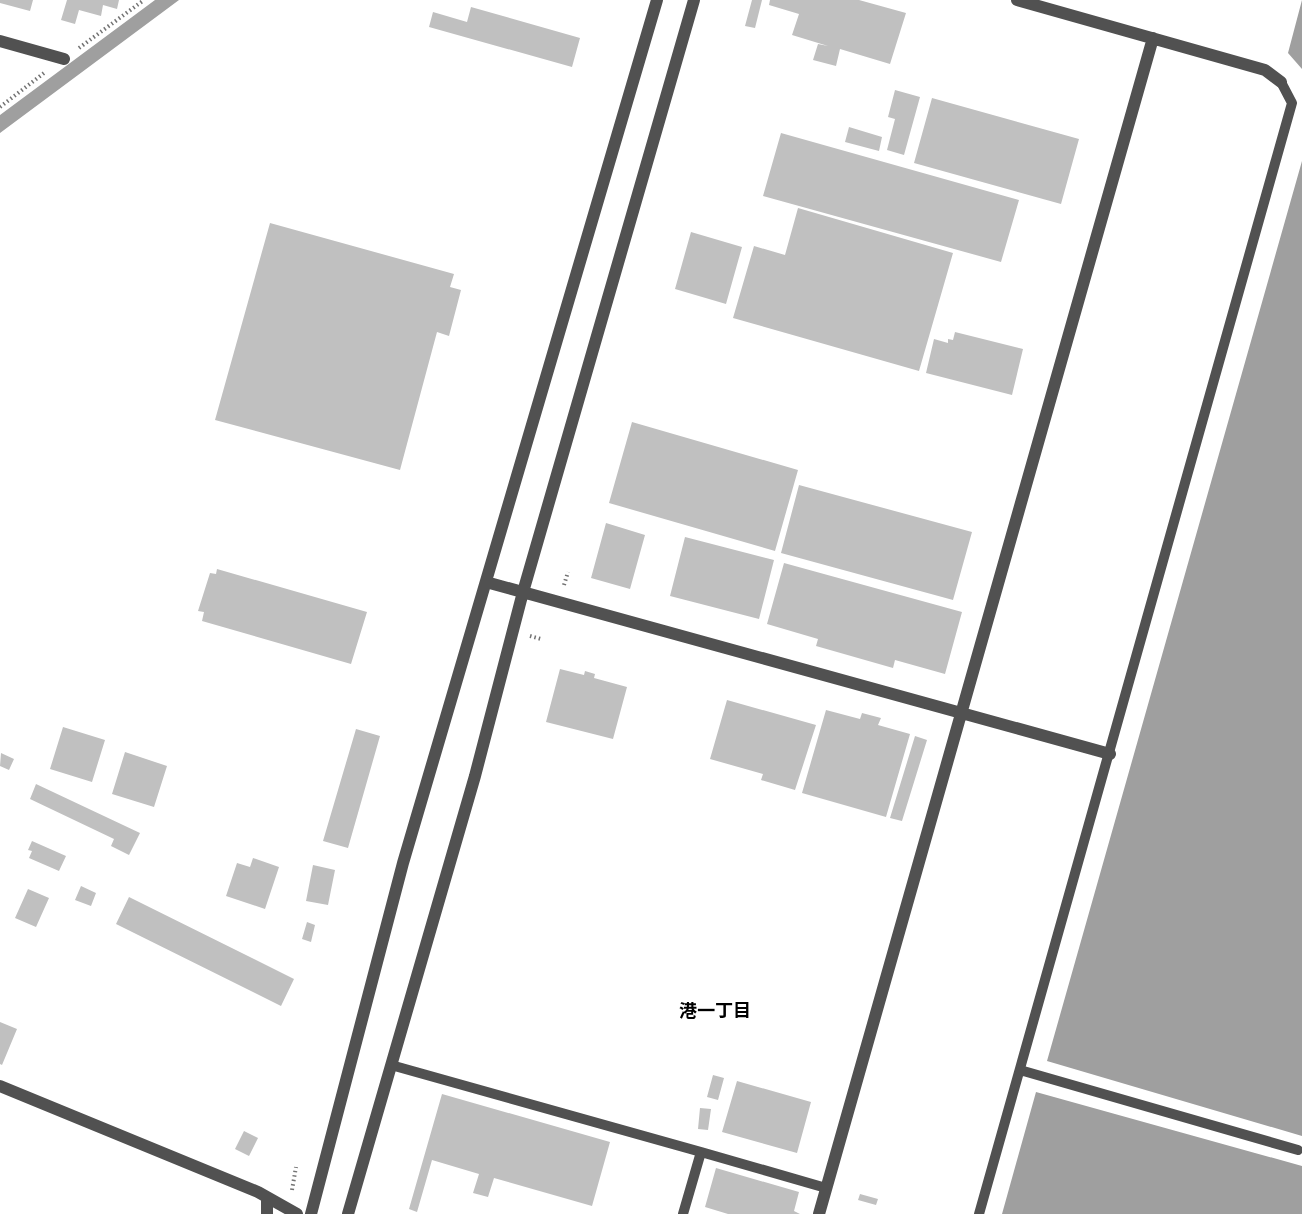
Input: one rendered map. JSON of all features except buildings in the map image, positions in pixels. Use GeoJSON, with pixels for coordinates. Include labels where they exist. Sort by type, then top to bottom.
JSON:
{"type":"FeatureCollection","features":[{"type":"Feature","properties":{"kind":"street"},"geometry":{"type":"LineString","coordinates":[[311,1214],[403,863],[657,0]]}},
{"type":"Feature","properties":{"kind":"street"},"geometry":{"type":"LineString","coordinates":[[348,1214],[475,776],[523,592],[694,0]]}},
{"type":"Feature","properties":{"kind":"street"},"geometry":{"type":"LineString","coordinates":[[1017,0],[1265,70],[1281,82]]}},
{"type":"Feature","properties":{"kind":"street"},"geometry":{"type":"LineString","coordinates":[[819,1214],[1153,38]]}},
{"type":"Feature","properties":{"kind":"street"},"geometry":{"type":"LineString","coordinates":[[0,41],[64,59]]}},
{"type":"Feature","properties":{"kind":"street"},"geometry":{"type":"LineString","coordinates":[[486,582],[1110,754]]}},
{"type":"Feature","properties":{"kind":"street"},"geometry":{"type":"LineString","coordinates":[[0,1086],[267,1197],[297,1214]]}},
{"type":"Feature","properties":{"kind":"street"},"geometry":{"type":"LineString","coordinates":[[267,1197],[267,1214]]}},
{"type":"Feature","properties":{"kind":"lane"},"geometry":{"type":"LineString","coordinates":[[979,1214],[1292,104],[1281,82]]}},
{"type":"Feature","properties":{"kind":"lane"},"geometry":{"type":"LineString","coordinates":[[391,1065],[826,1188]]}},
{"type":"Feature","properties":{"kind":"lane"},"geometry":{"type":"LineString","coordinates":[[1020,1070],[1298,1150]]}},
{"type":"Feature","properties":{"kind":"lane"},"geometry":{"type":"LineString","coordinates":[[684,1214],[701,1152]]}},
{"type":"Feature","properties":{"kind":"shaded area"},"geometry":{"type":"Polygon","coordinates":[[[155,0],[179,0],[0,133],[0,115],[155,0]]]}},
{"type":"Feature","properties":{"kind":"shaded area"},"geometry":{"type":"Polygon","coordinates":[[[1302,0],[1302,69],[1288,53],[1302,0]]]}},
{"type":"Feature","properties":{"kind":"shaded area"},"geometry":{"type":"Polygon","coordinates":[[[1302,161],[1302,1136],[1047,1061],[1302,161]]]}},
{"type":"Feature","properties":{"kind":"shaded area"},"geometry":{"type":"Polygon","coordinates":[[[1036,1092],[1302,1166],[1302,1214],[1002,1214],[1036,1092]]]}},
{"type":"Feature","properties":{"kind":"district","name":"港一丁目"},"geometry":{"type":"Point","coordinates":[715,1010]}}]}
